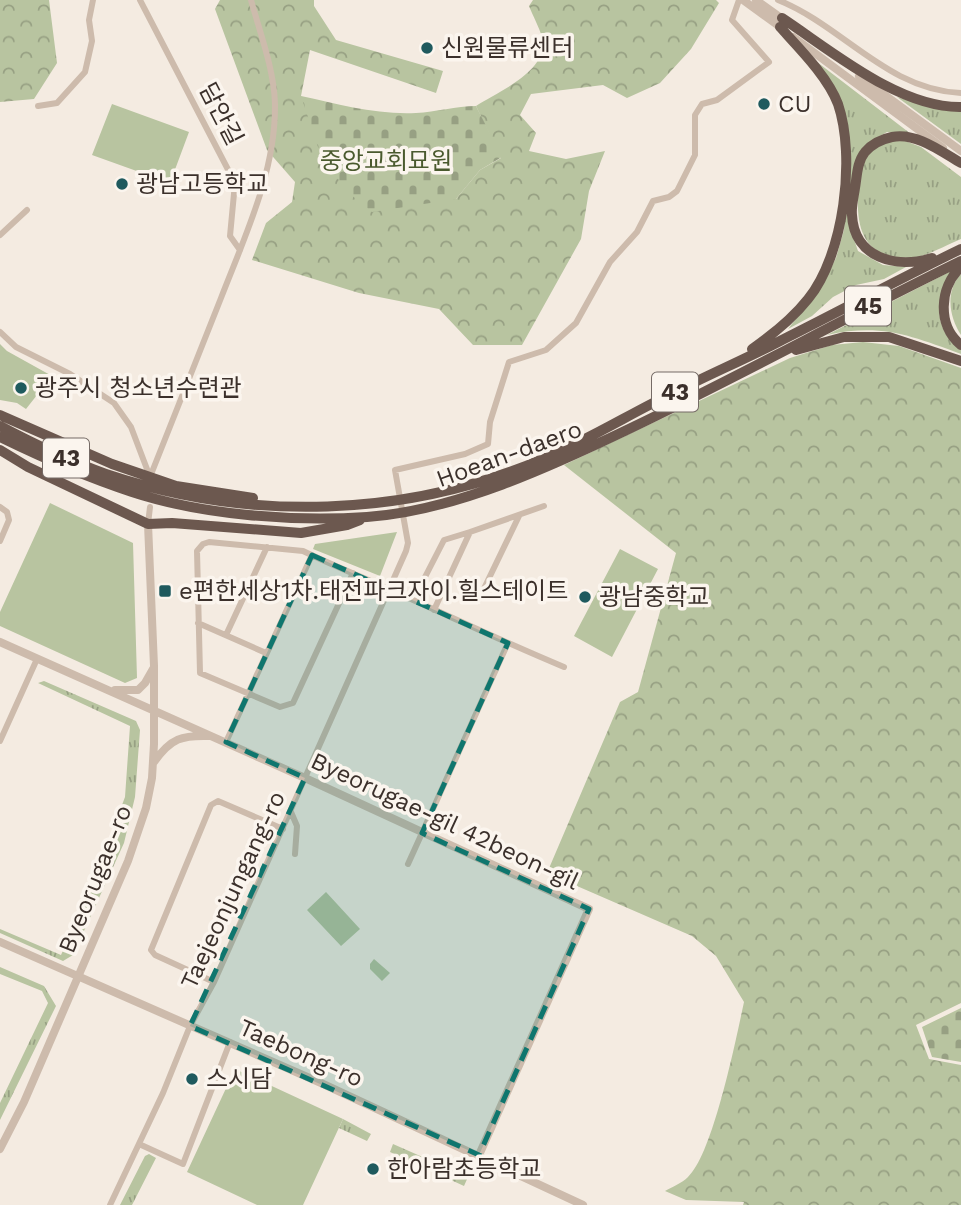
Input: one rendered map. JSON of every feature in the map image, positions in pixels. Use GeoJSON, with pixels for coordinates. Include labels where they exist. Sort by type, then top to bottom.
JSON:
{"type":"FeatureCollection","features":[{"type":"Feature","properties":{"kind":"highway"},"geometry":{"type":"LineString","coordinates":[[781,23],[880,82],[925,101],[961,107]]}},
{"type":"Feature","properties":{"kind":"highway"},"geometry":{"type":"LineString","coordinates":[[734,363],[769,337],[808,299],[824,274],[835,247],[841,218],[847,151],[837,102],[813,63],[781,23]]}},
{"type":"Feature","properties":{"kind":"highway"},"geometry":{"type":"LineString","coordinates":[[961,162],[927,143],[908,137],[894,136],[874,143],[863,155],[858,170],[851,213],[855,232],[865,248],[882,258],[898,263],[921,261],[961,249]]}},
{"type":"Feature","properties":{"kind":"highway","name":"Hoean-daero"},"geometry":{"type":"LineString","coordinates":[[163,495],[287,506],[333,507],[438,494],[545,458],[961,249]]}},
{"type":"Feature","properties":{"kind":"highway","name":"Hoean-daero"},"geometry":{"type":"LineString","coordinates":[[163,495],[220,511],[290,519],[369,517],[445,502],[493,488],[666,411],[961,261]]}},
{"type":"Feature","properties":{"kind":"highway"},"geometry":{"type":"LineString","coordinates":[[961,267],[946,288],[943,306],[944,320],[961,345]]}},
{"type":"Feature","properties":{"kind":"highway"},"geometry":{"type":"LineString","coordinates":[[776,355],[844,337],[889,337],[961,360]]}},
{"type":"Feature","properties":{"kind":"highway"},"geometry":{"type":"LineString","coordinates":[[0,415],[151,480],[176,486],[265,500],[378,503]]}},
{"type":"Feature","properties":{"kind":"highway","name":"43"},"geometry":{"type":"LineString","coordinates":[[0,426],[47,450],[135,488]]}},
{"type":"Feature","properties":{"kind":"highway","name":"43"},"geometry":{"type":"LineString","coordinates":[[0,438],[65,468],[163,495]]}},
{"type":"Feature","properties":{"kind":"highway"},"geometry":{"type":"LineString","coordinates":[[0,450],[28,467],[148,524],[172,523],[301,533],[347,525],[369,517]]}},
{"type":"Feature","properties":{"kind":"street"},"geometry":{"type":"LineString","coordinates":[[38,106],[57,103],[85,72],[92,41],[89,20],[93,0]]}},
{"type":"Feature","properties":{"kind":"street","name":"담안길"},"geometry":{"type":"LineString","coordinates":[[140,0],[235,183],[230,236],[240,250]]}},
{"type":"Feature","properties":{"kind":"street"},"geometry":{"type":"LineString","coordinates":[[151,480],[240,250],[270,161],[275,101],[271,72],[251,0]]}},
{"type":"Feature","properties":{"kind":"street"},"geometry":{"type":"LineString","coordinates":[[741,0],[781,23],[961,151]]}},
{"type":"Feature","properties":{"kind":"street","name":"Taejeonjungang-ro"},"geometry":{"type":"LineString","coordinates":[[110,1205],[163,1093],[190,1026],[214,982],[283,830],[408,543],[395,470],[452,457],[488,444],[490,422],[509,362],[546,349],[576,323],[610,262],[637,232],[653,201],[669,197],[677,191],[695,155],[695,115],[702,104],[717,100],[769,62],[732,20],[741,0]]}},
{"type":"Feature","properties":{"kind":"street"},"geometry":{"type":"LineString","coordinates":[[757,0],[781,23],[961,162]]}},
{"type":"Feature","properties":{"kind":"street"},"geometry":{"type":"LineString","coordinates":[[780,1],[807,15],[889,71],[930,89],[961,93]]}},
{"type":"Feature","properties":{"kind":"street"},"geometry":{"type":"LineString","coordinates":[[0,235],[27,210]]}},
{"type":"Feature","properties":{"kind":"street"},"geometry":{"type":"LineString","coordinates":[[0,332],[16,347],[70,374],[114,403],[131,427],[151,480]]}},
{"type":"Feature","properties":{"kind":"street"},"geometry":{"type":"LineString","coordinates":[[424,579],[444,540],[544,506]]}},
{"type":"Feature","properties":{"kind":"street"},"geometry":{"type":"LineString","coordinates":[[0,507],[7,512],[9,520],[0,541]]}},
{"type":"Feature","properties":{"kind":"street"},"geometry":{"type":"LineString","coordinates":[[148,524],[150,507]]}},
{"type":"Feature","properties":{"kind":"street"},"geometry":{"type":"LineString","coordinates":[[478,601],[519,516]]}},
{"type":"Feature","properties":{"kind":"street","name":"Byeorugae-ro"},"geometry":{"type":"LineString","coordinates":[[0,1149],[24,1102],[135,842],[149,793],[154,762],[154,666],[148,524]]}},
{"type":"Feature","properties":{"kind":"street"},"geometry":{"type":"LineString","coordinates":[[434,610],[470,532]]}},
{"type":"Feature","properties":{"kind":"street"},"geometry":{"type":"LineString","coordinates":[[353,573],[293,703],[280,706],[200,673],[197,551],[209,542],[295,548],[312,555],[390,589],[564,667]]}},
{"type":"Feature","properties":{"kind":"street"},"geometry":{"type":"LineString","coordinates":[[226,635],[267,547]]}},
{"type":"Feature","properties":{"kind":"street"},"geometry":{"type":"LineString","coordinates":[[226,742],[312,555]]}},
{"type":"Feature","properties":{"kind":"street"},"geometry":{"type":"LineString","coordinates":[[198,623],[266,653]]}},
{"type":"Feature","properties":{"kind":"street","name":"Byeorugae-gil 42beon-gil"},"geometry":{"type":"LineString","coordinates":[[0,642],[215,737],[589,909],[479,1155]]}},
{"type":"Feature","properties":{"kind":"street"},"geometry":{"type":"LineString","coordinates":[[408,864],[508,643]]}},
{"type":"Feature","properties":{"kind":"street"},"geometry":{"type":"LineString","coordinates":[[0,741],[37,659]]}},
{"type":"Feature","properties":{"kind":"street"},"geometry":{"type":"LineString","coordinates":[[105,690],[138,690],[154,666]]}},
{"type":"Feature","properties":{"kind":"street"},"geometry":{"type":"LineString","coordinates":[[154,762],[169,745],[183,737],[215,737]]}},
{"type":"Feature","properties":{"kind":"street"},"geometry":{"type":"LineString","coordinates":[[214,982],[155,955],[151,950],[211,805],[218,801],[283,830]]}},
{"type":"Feature","properties":{"kind":"street"},"geometry":{"type":"LineString","coordinates":[[291,811],[297,827],[295,854]]}},
{"type":"Feature","properties":{"kind":"street","name":"Taebong-ro"},"geometry":{"type":"LineString","coordinates":[[0,942],[230,1042],[583,1205]]}},
{"type":"Feature","properties":{"kind":"street"},"geometry":{"type":"LineString","coordinates":[[139,1144],[183,1164],[230,1042]]}},
{"type":"Feature","properties":{"kind":"highlighted area"},"geometry":{"type":"Polygon","coordinates":[[[312,555],[508,643],[422,833],[589,909],[479,1155],[190,1026],[305,778],[226,742],[312,555]]]}},
{"type":"Feature","properties":{"kind":"green space"},"geometry":{"type":"Polygon","coordinates":[[[0,0],[49,0],[57,63],[34,99],[0,102],[0,0]]]}},
{"type":"Feature","properties":{"kind":"green space"},"geometry":{"type":"Polygon","coordinates":[[[220,0],[314,0],[314,6],[336,40],[443,71],[436,93],[310,50],[301,96],[456,199],[480,170],[501,158],[476,106],[521,79],[538,60],[542,37],[529,6],[533,0],[716,0],[719,3],[691,49],[660,83],[627,98],[603,85],[531,94],[520,115],[536,133],[529,151],[566,159],[605,151],[589,191],[581,239],[522,345],[473,345],[439,309],[359,293],[252,260],[266,223],[292,202],[295,182],[267,150],[215,9],[220,0]]]}},
{"type":"Feature","properties":{"kind":"green space"},"geometry":{"type":"Polygon","coordinates":[[[817,62],[911,134],[887,132],[870,142],[857,158],[850,228],[858,251],[883,265],[906,267],[884,279],[856,285],[833,297],[812,316],[788,329],[823,284],[836,258],[844,230],[849,145],[817,62]]]}},
{"type":"Feature","properties":{"kind":"green space","name":"중앙교회묘원"},"geometry":{"type":"Polygon","coordinates":[[[301,96],[358,108],[401,113],[476,106],[502,157],[480,170],[456,199],[372,212],[345,190],[318,147],[301,96]]]}},
{"type":"Feature","properties":{"kind":"green space"},"geometry":{"type":"Polygon","coordinates":[[[897,97],[947,111],[961,111],[961,144],[897,97]]]}},
{"type":"Feature","properties":{"kind":"green space"},"geometry":{"type":"Polygon","coordinates":[[[112,104],[189,132],[170,183],[92,155],[112,104]]]}},
{"type":"Feature","properties":{"kind":"green space"},"geometry":{"type":"Polygon","coordinates":[[[900,139],[921,147],[961,177],[961,239],[911,258],[883,254],[873,248],[861,230],[859,218],[858,185],[865,158],[877,145],[900,139]]]}},
{"type":"Feature","properties":{"kind":"green space"},"geometry":{"type":"Polygon","coordinates":[[[951,271],[942,292],[941,323],[945,333],[961,350],[961,354],[896,333],[864,330],[827,335],[951,271]]]}},
{"type":"Feature","properties":{"kind":"green space"},"geometry":{"type":"Polygon","coordinates":[[[961,274],[961,335],[950,304],[953,288],[961,274]]]}},
{"type":"Feature","properties":{"kind":"green space"},"geometry":{"type":"Polygon","coordinates":[[[863,342],[899,346],[961,368],[961,1003],[916,1025],[929,1059],[961,1065],[961,1205],[743,1205],[744,1202],[686,1200],[665,1191],[688,1177],[706,1145],[722,1095],[744,1002],[716,956],[692,936],[547,873],[620,702],[638,692],[676,553],[564,465],[790,358],[832,345],[863,342]]]}},
{"type":"Feature","properties":{"kind":"green space","name":"광주시 청소년수련관"},"geometry":{"type":"Polygon","coordinates":[[[0,344],[7,351],[52,376],[26,409],[17,403],[0,400],[0,344]]]}},
{"type":"Feature","properties":{"kind":"green space"},"geometry":{"type":"Polygon","coordinates":[[[50,503],[133,543],[137,678],[125,683],[0,626],[0,612],[50,503]]]}},
{"type":"Feature","properties":{"kind":"green space"},"geometry":{"type":"Polygon","coordinates":[[[397,532],[380,576],[313,549],[315,544],[397,532]]]}},
{"type":"Feature","properties":{"kind":"green space"},"geometry":{"type":"Polygon","coordinates":[[[620,549],[658,569],[612,657],[574,636],[620,549]]]}},
{"type":"Feature","properties":{"kind":"green space"},"geometry":{"type":"Polygon","coordinates":[[[44,681],[136,721],[140,730],[135,797],[124,843],[73,955],[63,961],[0,933],[0,929],[61,955],[113,838],[125,797],[130,726],[38,683],[44,681]]]}},
{"type":"Feature","properties":{"kind":"green space"},"geometry":{"type":"Polygon","coordinates":[[[326,892],[360,929],[341,946],[307,910],[326,892]]]}},
{"type":"Feature","properties":{"kind":"green space"},"geometry":{"type":"Polygon","coordinates":[[[374,959],[390,973],[382,981],[370,969],[374,959]]]}},
{"type":"Feature","properties":{"kind":"green space"},"geometry":{"type":"Polygon","coordinates":[[[0,967],[44,986],[56,1006],[0,1120],[0,1103],[48,1003],[42,991],[0,974],[0,967]]]}},
{"type":"Feature","properties":{"kind":"green space"},"geometry":{"type":"Polygon","coordinates":[[[961,1008],[961,1062],[932,1057],[922,1027],[961,1008]]]}},
{"type":"Feature","properties":{"kind":"green space"},"geometry":{"type":"Polygon","coordinates":[[[235,1069],[343,1119],[303,1205],[257,1205],[187,1172],[235,1069]]]}},
{"type":"Feature","properties":{"kind":"green space"},"geometry":{"type":"Polygon","coordinates":[[[343,1119],[371,1134],[367,1141],[339,1128],[343,1119]]]}},
{"type":"Feature","properties":{"kind":"green space"},"geometry":{"type":"Polygon","coordinates":[[[393,1144],[468,1177],[464,1186],[390,1152],[393,1144]]]}},
{"type":"Feature","properties":{"kind":"green space"},"geometry":{"type":"Polygon","coordinates":[[[149,1154],[156,1158],[132,1205],[120,1205],[145,1156],[149,1154]]]}},
{"type":"Feature","properties":{"kind":"place","name":"신원물류센터"},"geometry":{"type":"Point","coordinates":[427,48]}},
{"type":"Feature","properties":{"kind":"place","name":"CU"},"geometry":{"type":"Point","coordinates":[764,104]}},
{"type":"Feature","properties":{"kind":"place","name":"광남고등학교"},"geometry":{"type":"Point","coordinates":[122,184]}},
{"type":"Feature","properties":{"kind":"place","name":"광주시 청소년수련관"},"geometry":{"type":"Point","coordinates":[21,388]}},
{"type":"Feature","properties":{"kind":"place","name":"e편한세상1차.태전파크자이.힐스테이트"},"geometry":{"type":"Point","coordinates":[165,591]}},
{"type":"Feature","properties":{"kind":"place","name":"광남중학교"},"geometry":{"type":"Point","coordinates":[585,597]}},
{"type":"Feature","properties":{"kind":"place","name":"스시담"},"geometry":{"type":"Point","coordinates":[192,1079]}},
{"type":"Feature","properties":{"kind":"place","name":"한아람초등학교"},"geometry":{"type":"Point","coordinates":[373,1169]}}]}
